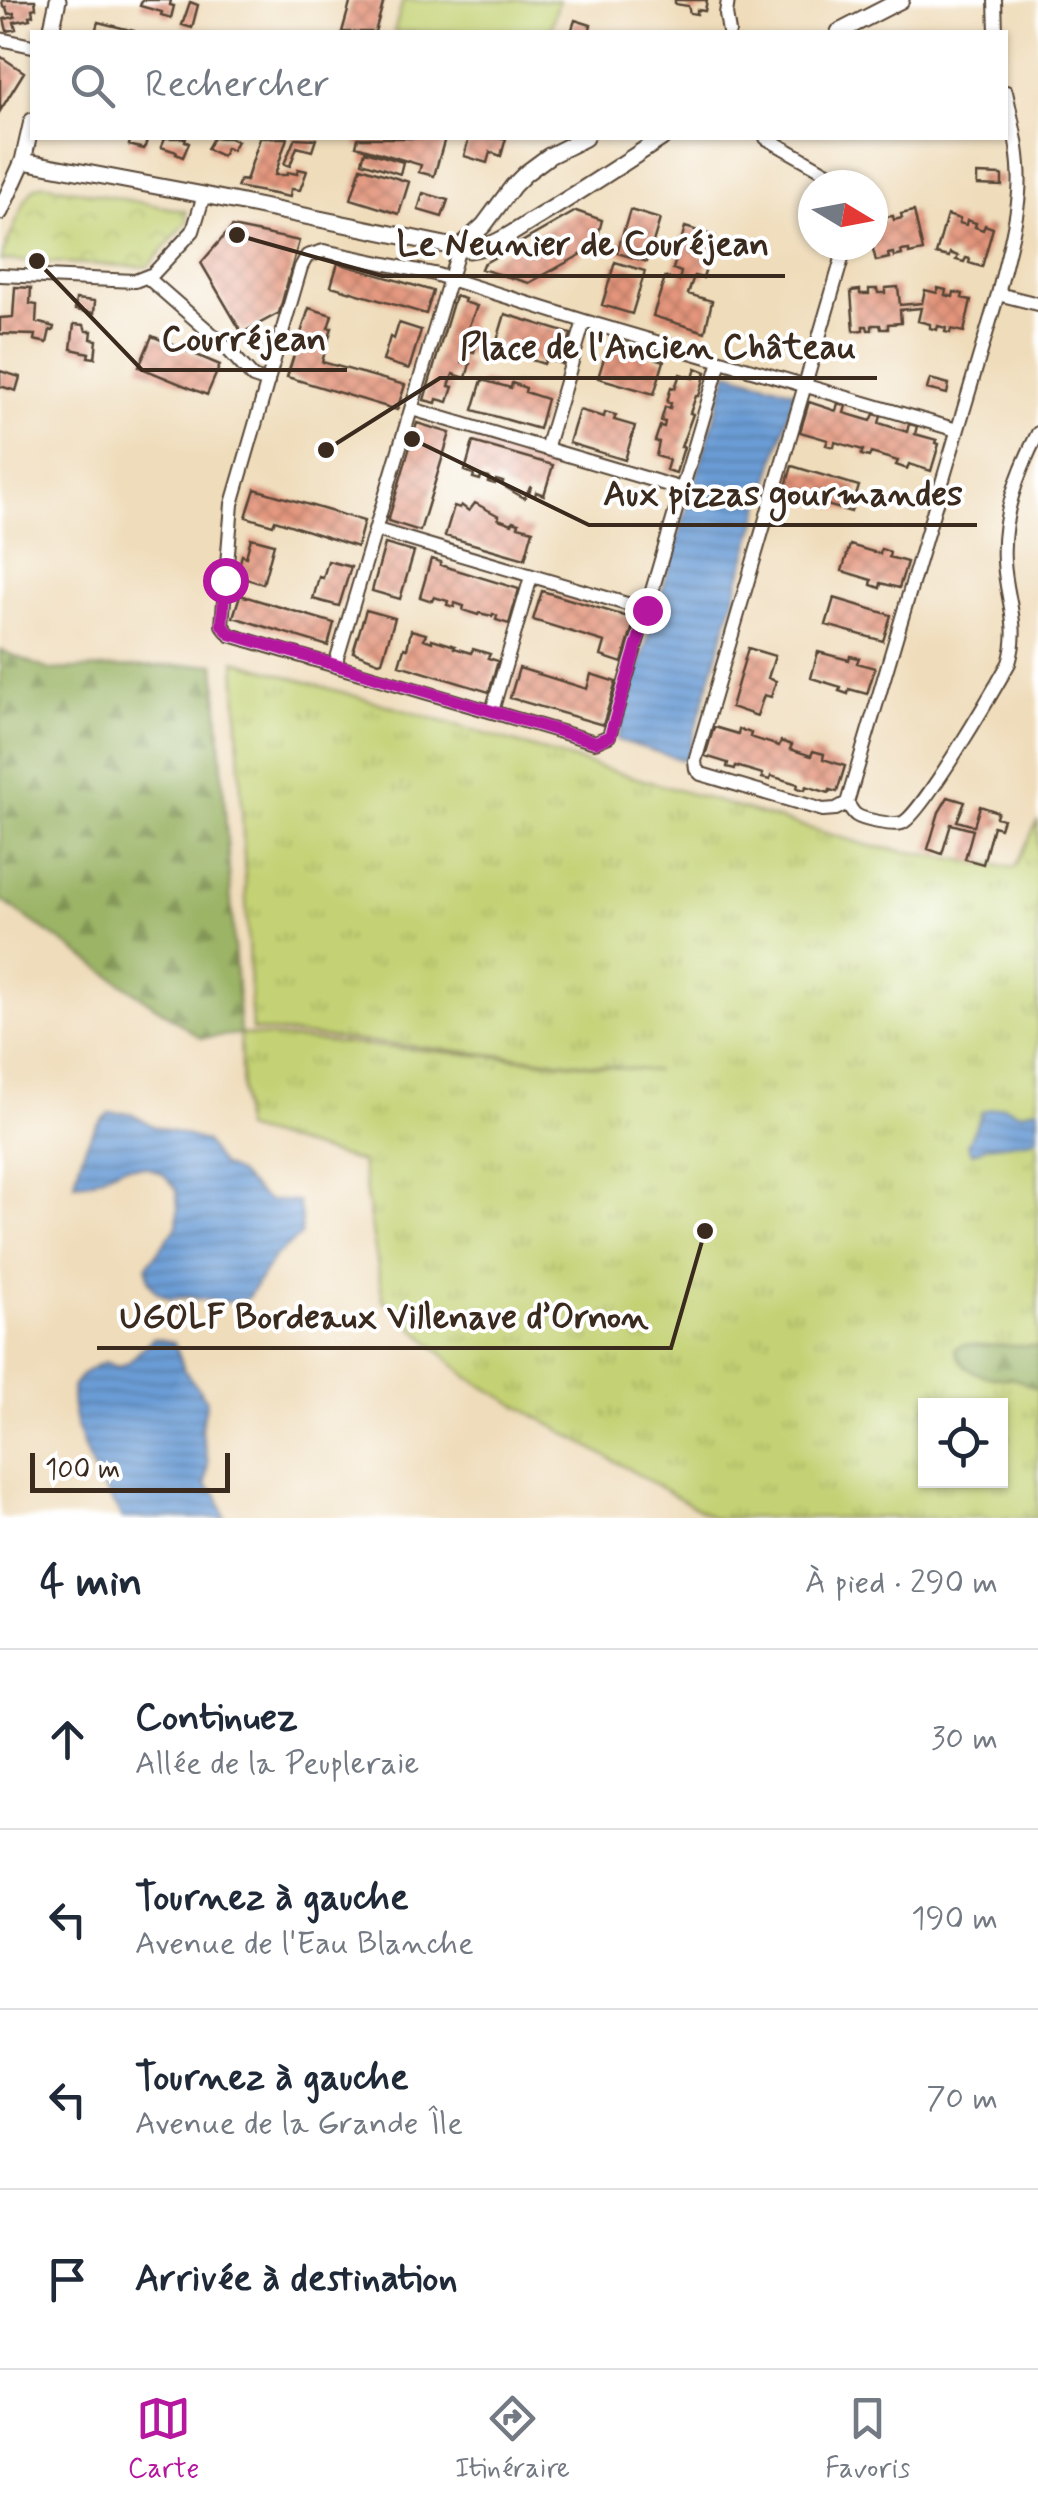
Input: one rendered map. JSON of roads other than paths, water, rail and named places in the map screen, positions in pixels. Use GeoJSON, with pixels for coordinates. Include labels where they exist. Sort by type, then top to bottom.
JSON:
{"type":"FeatureCollection","features":[{"type":"Feature","properties":{"kind":"street"},"geometry":{"type":"LineString","coordinates":[[51,30],[58,0]]}},
{"type":"Feature","properties":{"kind":"street"},"geometry":{"type":"LineString","coordinates":[[728,0],[729,30]]}},
{"type":"Feature","properties":{"kind":"street"},"geometry":{"type":"LineString","coordinates":[[843,30],[900,0]]}},
{"type":"Feature","properties":{"kind":"street"},"geometry":{"type":"LineString","coordinates":[[995,0],[996,30]]}},
{"type":"Feature","properties":{"kind":"street"},"geometry":{"type":"LineString","coordinates":[[0,39],[30,46]]}},
{"type":"Feature","properties":{"kind":"street"},"geometry":{"type":"LineString","coordinates":[[841,806],[958,430],[1012,238],[1020,191],[1008,102]]}},
{"type":"Feature","properties":{"kind":"street"},"geometry":{"type":"LineString","coordinates":[[0,212],[23,162],[30,129]]}},
{"type":"Feature","properties":{"kind":"street"},"geometry":{"type":"LineString","coordinates":[[335,665],[459,248],[526,172],[581,140]]}},
{"type":"Feature","properties":{"kind":"street"},"geometry":{"type":"LineString","coordinates":[[23,162],[468,250],[489,245],[659,140]]}},
{"type":"Feature","properties":{"kind":"street"},"geometry":{"type":"LineString","coordinates":[[770,140],[824,170]]}},
{"type":"Feature","properties":{"kind":"street"},"geometry":{"type":"LineString","coordinates":[[0,275],[135,281],[148,278],[193,231],[204,196]]}},
{"type":"Feature","properties":{"kind":"street"},"geometry":{"type":"LineString","coordinates":[[477,232],[489,245]]}},
{"type":"Feature","properties":{"kind":"street"},"geometry":{"type":"LineString","coordinates":[[720,361],[610,736],[596,742],[230,634],[222,625],[232,504],[301,267],[307,256],[324,250],[434,274],[958,430]]}},
{"type":"Feature","properties":{"kind":"street"},"geometry":{"type":"LineString","coordinates":[[842,260],[694,761],[696,770],[823,810],[841,806],[856,815],[890,824],[913,816],[1009,663],[1015,626],[1004,561],[1006,526],[1020,470],[1038,433]]}},
{"type":"Feature","properties":{"kind":"street"},"geometry":{"type":"LineString","coordinates":[[148,278],[221,342],[253,377],[268,382]]}},
{"type":"Feature","properties":{"kind":"street"},"geometry":{"type":"LineString","coordinates":[[998,294],[1038,304]]}},
{"type":"Feature","properties":{"kind":"street"},"geometry":{"type":"LineString","coordinates":[[546,448],[584,321]]}},
{"type":"Feature","properties":{"kind":"street"},"geometry":{"type":"LineString","coordinates":[[412,409],[682,489]]}},
{"type":"Feature","properties":{"kind":"street"},"geometry":{"type":"LineString","coordinates":[[377,530],[647,610]]}},
{"type":"Feature","properties":{"kind":"street"},"geometry":{"type":"LineString","coordinates":[[492,711],[531,577]]}},
{"type":"Feature","properties":{"kind":"water"},"geometry":{"type":"Polygon","coordinates":[[[728,372],[795,391],[686,761],[617,740],[728,372]]]}},
{"type":"Feature","properties":{"kind":"water"},"geometry":{"type":"Polygon","coordinates":[[[1003,1106],[1020,1113],[1038,1108],[1038,1137],[988,1146],[972,1153],[967,1145],[983,1111],[1003,1106]]]}},
{"type":"Feature","properties":{"kind":"water"},"geometry":{"type":"Polygon","coordinates":[[[109,1113],[130,1113],[153,1126],[205,1141],[221,1165],[237,1173],[268,1200],[298,1202],[301,1235],[275,1256],[246,1300],[171,1299],[157,1292],[149,1281],[147,1266],[177,1226],[176,1189],[163,1174],[147,1167],[125,1166],[91,1181],[75,1183],[86,1145],[109,1113]]]}},
{"type":"Feature","properties":{"kind":"water"},"geometry":{"type":"Polygon","coordinates":[[[153,1338],[174,1342],[184,1370],[207,1400],[201,1429],[208,1462],[206,1485],[217,1495],[225,1518],[122,1518],[81,1440],[72,1394],[77,1381],[105,1362],[118,1367],[129,1362],[153,1338]]]}},
{"type":"Feature","properties":{"kind":"place","name":"Le Neunier de Couréjean"},"geometry":{"type":"Point","coordinates":[237,235]}},
{"type":"Feature","properties":{"kind":"place","name":"Courréjean"},"geometry":{"type":"Point","coordinates":[37,261]}},
{"type":"Feature","properties":{"kind":"place","name":"Aux pizzas gourmandes"},"geometry":{"type":"Point","coordinates":[412,439]}},
{"type":"Feature","properties":{"kind":"place","name":"Place de l'Ancien Château"},"geometry":{"type":"Point","coordinates":[326,450]}},
{"type":"Feature","properties":{"kind":"place","name":"UGOLF Bordeaux Villenave d’Ornon"},"geometry":{"type":"Point","coordinates":[705,1231]}}]}
